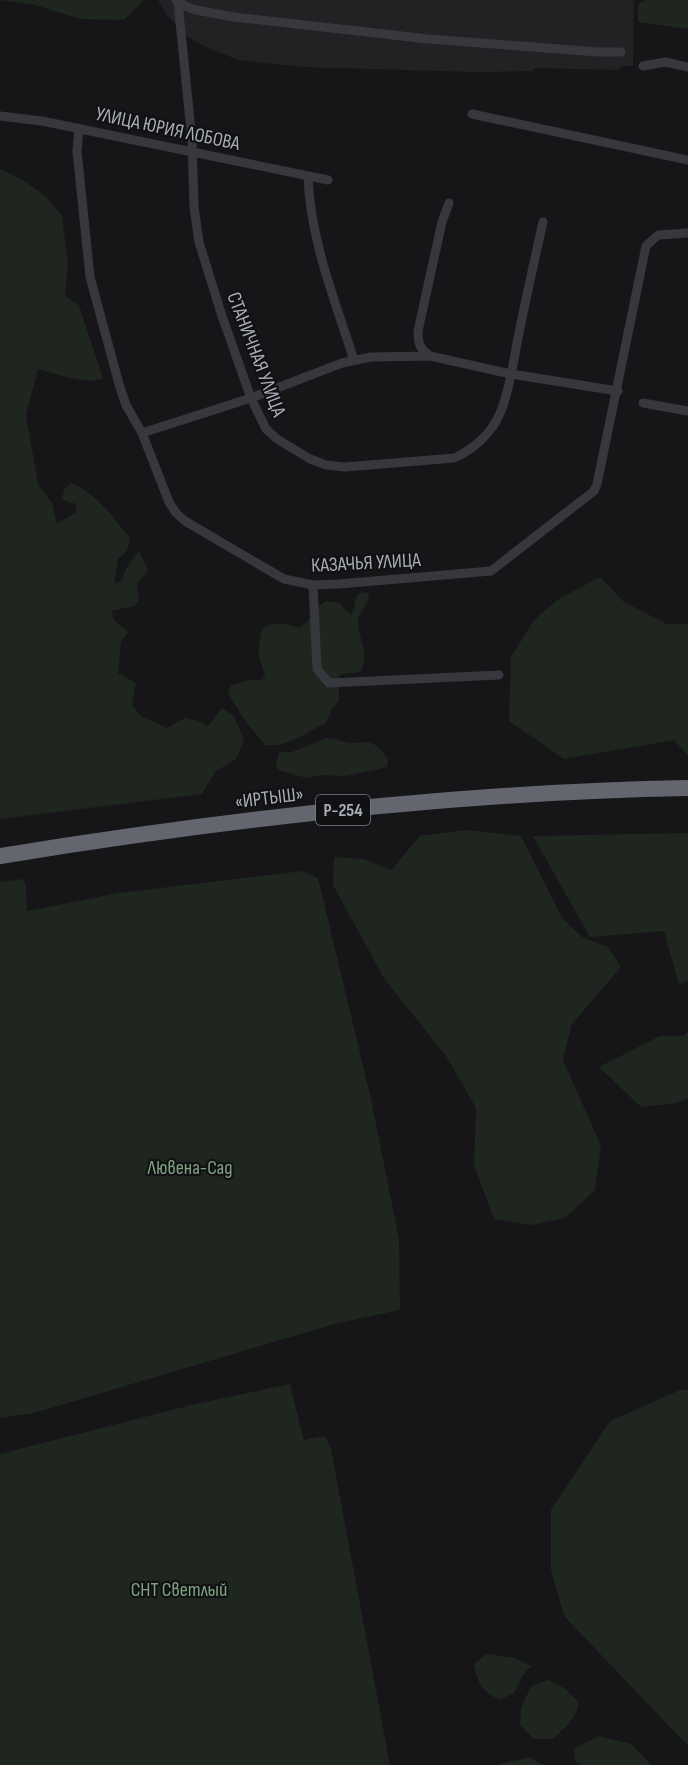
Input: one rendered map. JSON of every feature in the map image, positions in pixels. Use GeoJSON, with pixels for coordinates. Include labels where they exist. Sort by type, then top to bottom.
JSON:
{"type":"FeatureCollection","features":[{"type":"Feature","properties":{"kind":"highway","name":"«ИРТЫШ»"},"geometry":{"type":"LineString","coordinates":[[0,856],[223,824],[444,799],[688,788]]}},
{"type":"Feature","properties":{"kind":"street","name":"СТАНИЧНАЯ УЛИЦА"},"geometry":{"type":"LineString","coordinates":[[177,1],[199,242],[251,398],[266,429],[277,439],[310,459],[326,465],[345,467],[454,458],[468,452],[496,421],[511,374],[543,222]]}},
{"type":"Feature","properties":{"kind":"street"},"geometry":{"type":"LineString","coordinates":[[177,1],[196,10],[234,17],[411,37],[621,52]]}},
{"type":"Feature","properties":{"kind":"street"},"geometry":{"type":"LineString","coordinates":[[643,66],[665,62],[688,67]]}},
{"type":"Feature","properties":{"kind":"street"},"geometry":{"type":"LineString","coordinates":[[472,114],[688,160]]}},
{"type":"Feature","properties":{"kind":"street","name":"УЛИЦА ЮРИЯ ЛОБОВА"},"geometry":{"type":"LineString","coordinates":[[0,116],[79,128],[328,180]]}},
{"type":"Feature","properties":{"kind":"street","name":"КАЗАЧЬЯ УЛИЦА"},"geometry":{"type":"LineString","coordinates":[[79,128],[77,150],[90,277],[118,384],[126,405],[142,433],[169,502],[185,521],[284,579],[313,585],[491,571],[594,491],[618,391],[646,246],[658,235],[688,233]]}},
{"type":"Feature","properties":{"kind":"street"},"geometry":{"type":"LineString","coordinates":[[308,176],[316,233],[354,360]]}},
{"type":"Feature","properties":{"kind":"street"},"geometry":{"type":"LineString","coordinates":[[430,356],[422,350],[418,342],[418,332],[442,222],[449,203]]}},
{"type":"Feature","properties":{"kind":"street"},"geometry":{"type":"LineString","coordinates":[[142,433],[251,398],[354,360],[371,357],[430,356],[511,374],[618,391]]}},
{"type":"Feature","properties":{"kind":"street"},"geometry":{"type":"LineString","coordinates":[[643,403],[688,411]]}},
{"type":"Feature","properties":{"kind":"street"},"geometry":{"type":"LineString","coordinates":[[313,585],[317,669],[328,683],[499,675]]}},
{"type":"Feature","properties":{"kind":"shaded area"},"geometry":{"type":"Polygon","coordinates":[[[158,0],[634,0],[633,66],[623,66],[617,70],[534,68],[533,71],[474,72],[302,67],[238,60],[188,37],[167,15],[158,0]]]}},
{"type":"Feature","properties":{"kind":"green space"},"geometry":{"type":"Polygon","coordinates":[[[0,0],[144,0],[124,20],[81,19],[35,5],[0,0]]]}},
{"type":"Feature","properties":{"kind":"green space"},"geometry":{"type":"Polygon","coordinates":[[[646,0],[688,0],[688,29],[638,22],[638,4],[646,0]]]}},
{"type":"Feature","properties":{"kind":"green space"},"geometry":{"type":"Polygon","coordinates":[[[0,169],[23,180],[45,196],[62,216],[68,264],[65,296],[79,305],[103,378],[80,380],[38,369],[26,415],[38,484],[52,503],[57,524],[76,512],[76,504],[62,500],[64,489],[71,483],[96,499],[130,538],[127,551],[118,559],[114,584],[122,581],[128,565],[139,552],[148,570],[137,584],[139,600],[134,606],[111,611],[114,620],[128,632],[121,642],[118,673],[136,683],[132,705],[141,716],[167,728],[185,718],[208,726],[222,708],[234,716],[244,740],[236,759],[215,772],[202,794],[0,819],[0,169]]]}},
{"type":"Feature","properties":{"kind":"green space"},"geometry":{"type":"Polygon","coordinates":[[[600,577],[624,602],[667,624],[688,624],[688,756],[674,740],[564,759],[509,721],[511,657],[534,620],[557,600],[600,577]]]}},
{"type":"Feature","properties":{"kind":"green space"},"geometry":{"type":"Polygon","coordinates":[[[366,592],[369,595],[368,599],[358,621],[364,653],[360,672],[339,676],[339,701],[333,707],[326,723],[289,742],[265,745],[246,722],[228,693],[231,685],[250,680],[262,680],[265,675],[258,653],[262,629],[276,624],[300,628],[326,601],[339,603],[351,615],[358,594],[366,592]]]}},
{"type":"Feature","properties":{"kind":"green space"},"geometry":{"type":"Polygon","coordinates":[[[326,738],[352,743],[372,743],[388,759],[387,767],[346,776],[323,775],[306,778],[279,770],[276,766],[279,752],[292,752],[326,738]]]}},
{"type":"Feature","properties":{"kind":"green space"},"geometry":{"type":"Polygon","coordinates":[[[466,830],[521,836],[562,918],[582,937],[608,947],[621,967],[572,1024],[563,1060],[601,1146],[595,1190],[565,1218],[531,1225],[494,1219],[474,1165],[476,1108],[446,1056],[385,980],[333,885],[334,857],[364,859],[391,870],[420,836],[466,830]]]}},
{"type":"Feature","properties":{"kind":"green space"},"geometry":{"type":"Polygon","coordinates":[[[688,833],[688,980],[679,985],[664,931],[590,937],[533,836],[688,833]]]}},
{"type":"Feature","properties":{"kind":"green space","name":"Лювена-Сад"},"geometry":{"type":"Polygon","coordinates":[[[303,871],[318,878],[371,1099],[399,1239],[400,1310],[338,1323],[34,1413],[0,1418],[0,882],[23,879],[26,886],[27,911],[119,893],[303,871]]]}},
{"type":"Feature","properties":{"kind":"green space"},"geometry":{"type":"Polygon","coordinates":[[[688,1031],[688,1098],[677,1103],[641,1107],[599,1067],[660,1036],[683,1036],[688,1031]]]}},
{"type":"Feature","properties":{"kind":"green space","name":"СНТ Светлый"},"geometry":{"type":"Polygon","coordinates":[[[290,1384],[304,1440],[325,1436],[331,1449],[390,1765],[0,1765],[0,1454],[195,1404],[290,1384]]]}},
{"type":"Feature","properties":{"kind":"green space"},"geometry":{"type":"Polygon","coordinates":[[[680,1390],[688,1390],[688,1746],[564,1616],[551,1570],[551,1510],[610,1421],[680,1390]]]}},
{"type":"Feature","properties":{"kind":"green space"},"geometry":{"type":"Polygon","coordinates":[[[487,1654],[515,1658],[531,1666],[523,1675],[514,1693],[500,1700],[481,1686],[477,1677],[474,1664],[487,1654]]]}},
{"type":"Feature","properties":{"kind":"green space"},"geometry":{"type":"Polygon","coordinates":[[[548,1680],[564,1688],[578,1701],[578,1707],[570,1722],[553,1739],[534,1739],[520,1725],[521,1708],[531,1686],[548,1680]]]}},
{"type":"Feature","properties":{"kind":"green space"},"geometry":{"type":"Polygon","coordinates":[[[599,1736],[631,1744],[652,1765],[582,1765],[575,1761],[574,1749],[599,1736]]]}},
{"type":"Feature","properties":{"kind":"green space"},"geometry":{"type":"Polygon","coordinates":[[[529,1757],[544,1765],[496,1765],[529,1757]]]}}]}
